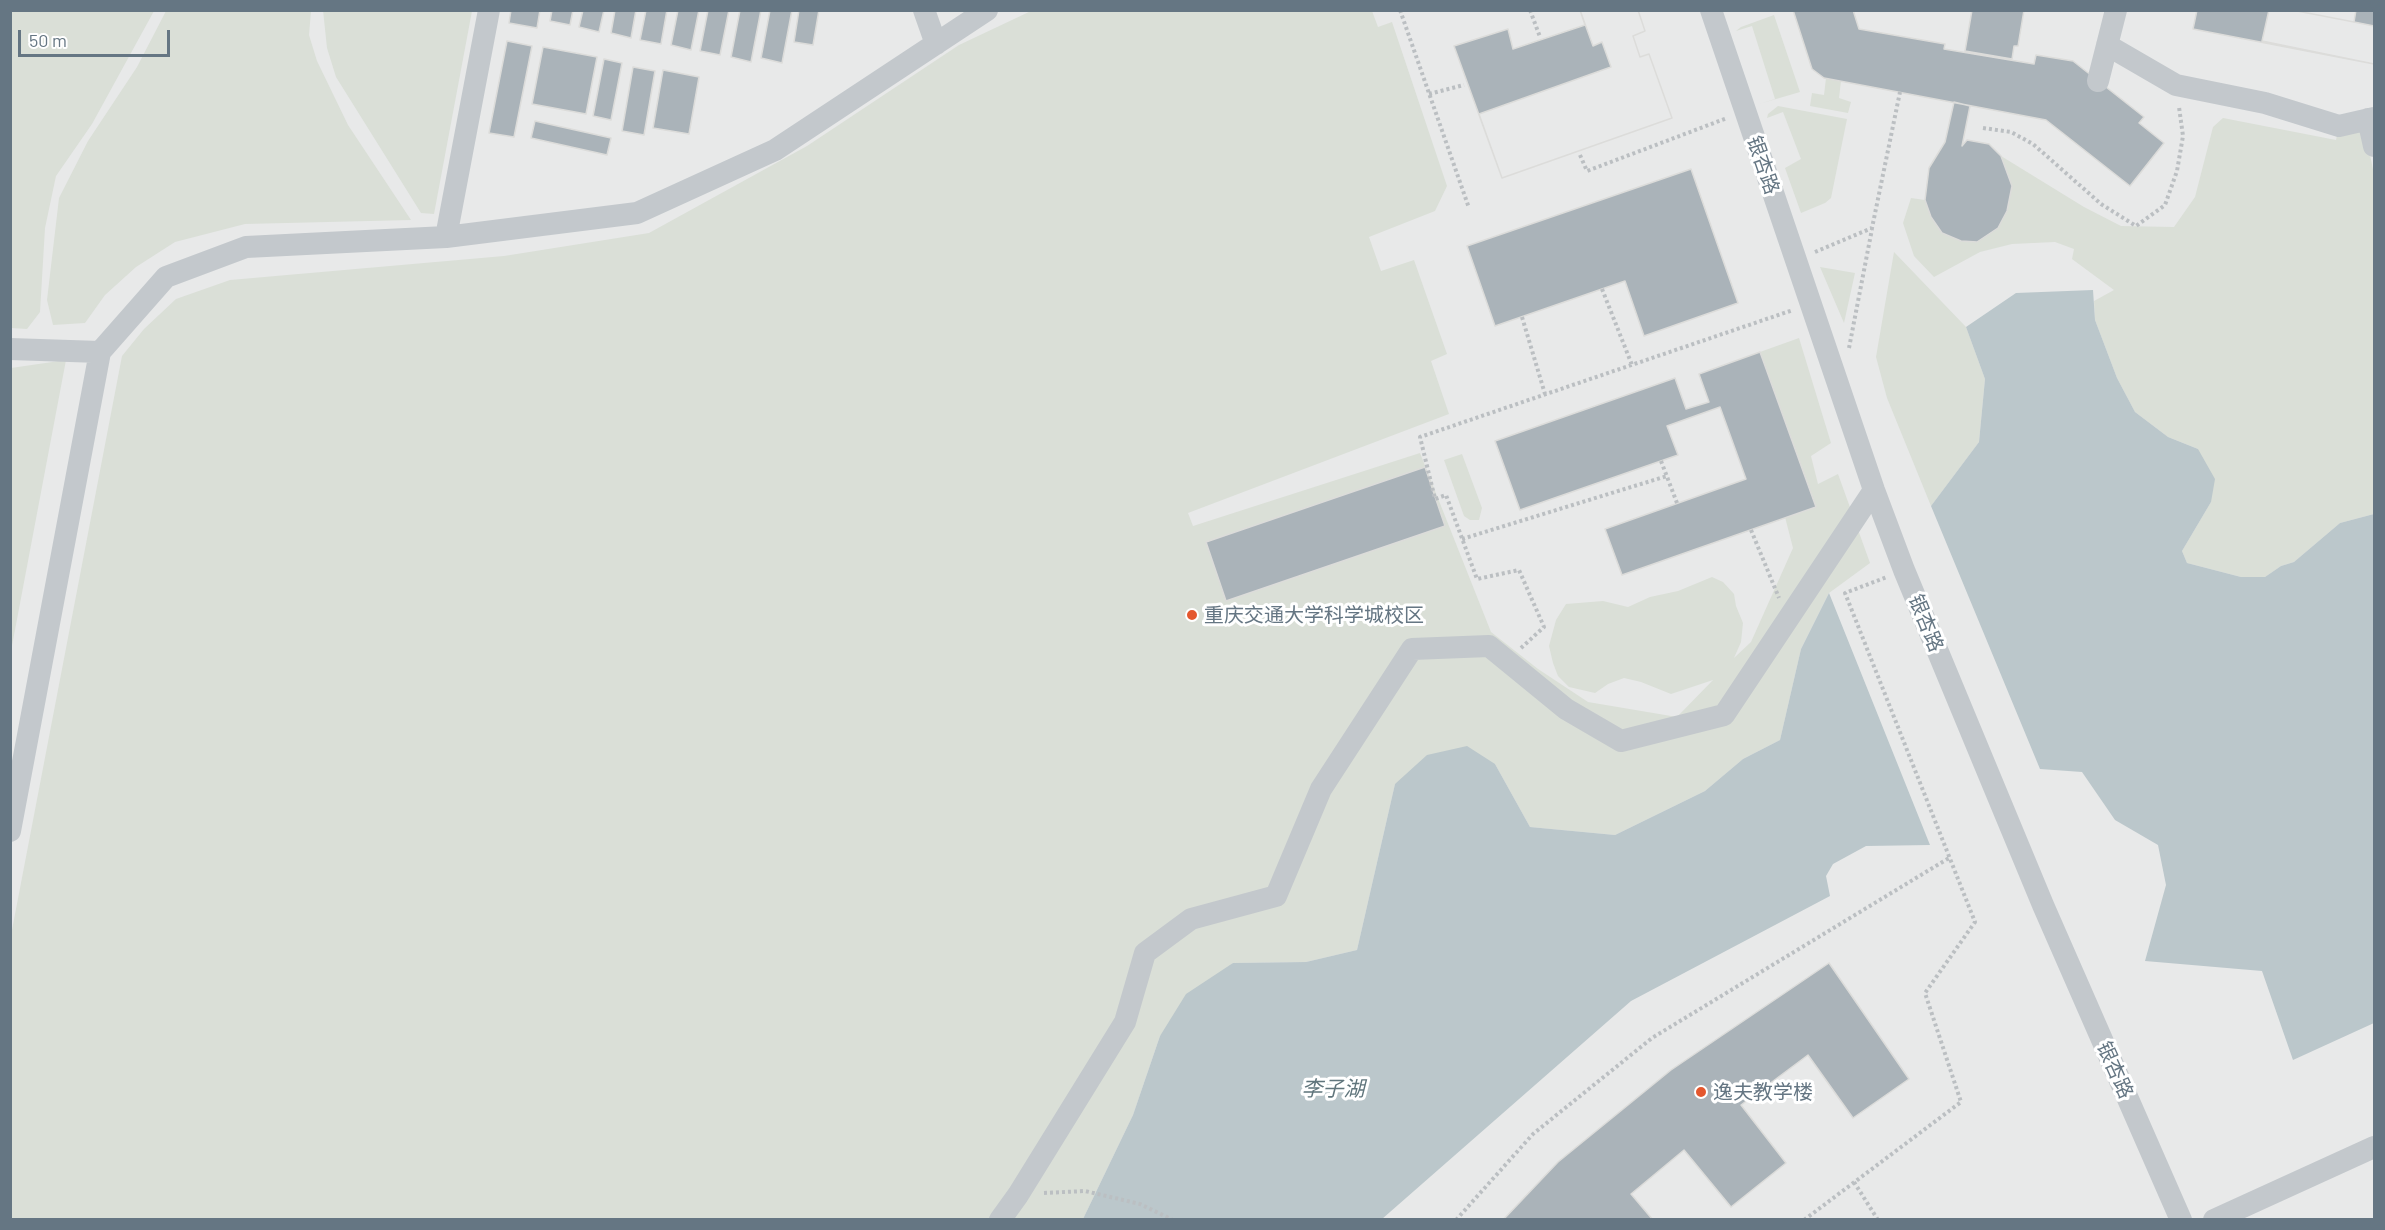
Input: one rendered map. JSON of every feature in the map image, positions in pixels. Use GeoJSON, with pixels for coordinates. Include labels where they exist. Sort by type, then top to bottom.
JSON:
{"type":"FeatureCollection","features":[{"type":"Feature","properties":{"kind":"street"},"geometry":{"type":"LineString","coordinates":[[446,237],[489,10]]}},
{"type":"Feature","properties":{"kind":"street"},"geometry":{"type":"LineString","coordinates":[[924,10],[936,44]]}},
{"type":"Feature","properties":{"kind":"street"},"geometry":{"type":"LineString","coordinates":[[10,831],[100,352],[166,277],[246,247],[446,237],[637,213],[775,150],[987,10]]}},
{"type":"Feature","properties":{"kind":"street","name":"银杏路"},"geometry":{"type":"LineString","coordinates":[[1711,10],[1874,490],[1904,570],[2043,905],[2181,1220]]}},
{"type":"Feature","properties":{"kind":"street"},"geometry":{"type":"LineString","coordinates":[[2098,81],[2116,10]]}},
{"type":"Feature","properties":{"kind":"street"},"geometry":{"type":"LineString","coordinates":[[2107,45],[2176,85],[2265,103],[2339,126],[2371,118],[2374,146]]}},
{"type":"Feature","properties":{"kind":"street"},"geometry":{"type":"LineString","coordinates":[[10,350],[100,352]]}},
{"type":"Feature","properties":{"kind":"street"},"geometry":{"type":"LineString","coordinates":[[1000,1220],[1018,1195],[1125,1022],[1145,953],[1191,919],[1275,896],[1321,789],[1412,649],[1490,645],[1566,709],[1621,741],[1724,715],[1874,490]]}},
{"type":"Feature","properties":{"kind":"street"},"geometry":{"type":"LineString","coordinates":[[2214,1220],[2374,1147]]}},
{"type":"Feature","properties":{"kind":"path"},"geometry":{"type":"LineString","coordinates":[[1400,10],[1469,208]]}},
{"type":"Feature","properties":{"kind":"path"},"geometry":{"type":"LineString","coordinates":[[1530,10],[1540,37]]}},
{"type":"Feature","properties":{"kind":"path"},"geometry":{"type":"LineString","coordinates":[[1429,94],[1464,85]]}},
{"type":"Feature","properties":{"kind":"path"},"geometry":{"type":"LineString","coordinates":[[1983,128],[2011,132],[2033,144],[2102,204],[2136,226],[2165,205],[2176,171],[2183,136],[2176,85]]}},
{"type":"Feature","properties":{"kind":"path"},"geometry":{"type":"LineString","coordinates":[[1847,357],[1899,92]]}},
{"type":"Feature","properties":{"kind":"path"},"geometry":{"type":"LineString","coordinates":[[1580,154],[1587,171],[1745,112]]}},
{"type":"Feature","properties":{"kind":"path"},"geometry":{"type":"LineString","coordinates":[[1795,260],[1872,228]]}},
{"type":"Feature","properties":{"kind":"path"},"geometry":{"type":"LineString","coordinates":[[1602,289],[1632,365]]}},
{"type":"Feature","properties":{"kind":"path"},"geometry":{"type":"LineString","coordinates":[[1507,660],[1544,627],[1519,570],[1477,579],[1446,495],[1435,499],[1420,437],[1810,304]]}},
{"type":"Feature","properties":{"kind":"path"},"geometry":{"type":"LineString","coordinates":[[1522,316],[1545,394]]}},
{"type":"Feature","properties":{"kind":"path"},"geometry":{"type":"LineString","coordinates":[[1661,461],[1677,503]]}},
{"type":"Feature","properties":{"kind":"path"},"geometry":{"type":"LineString","coordinates":[[1462,539],[1667,476]]}},
{"type":"Feature","properties":{"kind":"path"},"geometry":{"type":"LineString","coordinates":[[1751,530],[1787,620]]}},
{"type":"Feature","properties":{"kind":"path"},"geometry":{"type":"LineString","coordinates":[[1804,1220],[1961,1102],[1925,993],[1975,922],[1845,593],[1904,570]]}},
{"type":"Feature","properties":{"kind":"path"},"geometry":{"type":"LineString","coordinates":[[1456,1220],[1533,1134],[1652,1038],[1949,858]]}},
{"type":"Feature","properties":{"kind":"path"},"geometry":{"type":"LineString","coordinates":[[1854,1182],[1878,1220]]}},
{"type":"Feature","properties":{"kind":"path"},"geometry":{"type":"LineString","coordinates":[[1018,1195],[1085,1191],[1140,1204],[1173,1220]]}},
{"type":"Feature","properties":{"kind":"shaded area"},"geometry":{"type":"Polygon","coordinates":[[[323,10],[472,11],[434,214],[421,213],[336,77],[327,48],[323,10]]]}},
{"type":"Feature","properties":{"kind":"shaded area"},"geometry":{"type":"Polygon","coordinates":[[[10,11],[154,11],[92,124],[56,176],[45,228],[40,312],[27,329],[11,328],[10,11]]]}},
{"type":"Feature","properties":{"kind":"shaded area","name":"重庆交通大学科学城校区"},"geometry":{"type":"Polygon","coordinates":[[[11,11],[2374,11],[2374,1219],[11,1219],[11,11]]]}},
{"type":"Feature","properties":{"kind":"shaded area"},"geometry":{"type":"Polygon","coordinates":[[[166,11],[311,11],[309,35],[317,61],[348,125],[411,220],[245,224],[175,242],[136,267],[105,295],[85,323],[53,325],[47,300],[59,198],[88,141],[137,67],[166,11]]]}},
{"type":"Feature","properties":{"kind":"shaded area"},"geometry":{"type":"Polygon","coordinates":[[[1031,11],[1372,11],[1378,27],[1392,22],[1447,186],[1435,211],[1369,237],[1381,271],[1414,260],[1447,354],[1431,361],[1449,414],[1188,513],[1193,526],[1420,453],[1491,632],[1538,669],[1588,702],[1677,717],[1713,680],[1671,694],[1624,678],[1608,684],[1595,693],[1569,687],[1558,676],[1549,646],[1556,620],[1566,604],[1603,601],[1628,607],[1650,597],[1678,591],[1712,577],[1723,582],[1734,594],[1743,623],[1741,642],[1734,658],[1751,642],[1793,548],[1785,517],[1816,506],[1760,352],[1799,338],[1831,443],[1811,456],[1818,484],[1838,474],[1870,563],[1829,593],[1801,649],[1780,740],[1743,759],[1705,791],[1615,835],[1530,827],[1495,764],[1395,784],[1357,950],[1306,962],[1233,963],[1160,1036],[1133,1115],[1083,1219],[11,1220],[11,935],[122,356],[144,329],[176,299],[230,280],[504,256],[649,233],[807,146],[959,45],[1031,11]]]}},
{"type":"Feature","properties":{"kind":"shaded area"},"geometry":{"type":"Polygon","coordinates":[[[1774,15],[1800,92],[1759,104],[1775,99],[1752,26],[1736,31],[1774,15]]]}},
{"type":"Feature","properties":{"kind":"shaded area"},"geometry":{"type":"Polygon","coordinates":[[[1826,78],[1841,81],[1839,98],[1851,102],[1848,113],[1810,106],[1812,93],[1824,95],[1826,78]]]}},
{"type":"Feature","properties":{"kind":"shaded area"},"geometry":{"type":"Polygon","coordinates":[[[1778,106],[1847,119],[1831,198],[1801,213],[1785,168],[1801,159],[1783,112],[1767,118],[1768,114],[1778,106]]]}},
{"type":"Feature","properties":{"kind":"shaded area"},"geometry":{"type":"Polygon","coordinates":[[[2223,118],[2336,140],[2339,126],[2357,127],[2367,141],[2374,174],[2374,514],[2340,523],[2294,562],[2281,566],[2265,577],[2241,577],[2187,563],[2182,551],[2211,502],[2198,449],[2168,437],[2135,412],[2117,378],[2095,320],[2094,301],[2114,290],[2072,259],[2074,249],[2055,242],[2012,244],[1980,252],[1934,277],[1914,256],[1903,223],[1911,198],[1925,200],[1931,217],[1942,233],[1961,241],[1977,242],[1998,228],[2007,211],[2012,186],[2001,156],[2084,207],[2121,226],[2174,227],[2195,197],[2213,127],[2223,118]]]}},
{"type":"Feature","properties":{"kind":"shaded area"},"geometry":{"type":"Polygon","coordinates":[[[1894,252],[1966,327],[1985,379],[1979,442],[1931,506],[1887,398],[1876,357],[1894,252]]]}},
{"type":"Feature","properties":{"kind":"shaded area"},"geometry":{"type":"Polygon","coordinates":[[[1820,267],[1855,273],[1844,323],[1820,267]]]}},
{"type":"Feature","properties":{"kind":"shaded area"},"geometry":{"type":"Polygon","coordinates":[[[66,360],[11,651],[11,368],[66,360]]]}},
{"type":"Feature","properties":{"kind":"shaded area"},"geometry":{"type":"Polygon","coordinates":[[[1462,454],[1482,508],[1479,520],[1470,520],[1464,516],[1444,460],[1462,454]]]}},
{"type":"Feature","properties":{"kind":"water"},"geometry":{"type":"Polygon","coordinates":[[[2093,290],[2095,320],[2117,378],[2135,412],[2168,437],[2198,449],[2215,479],[2211,502],[2182,551],[2187,563],[2241,577],[2265,577],[2281,566],[2294,562],[2340,523],[2374,514],[2374,1023],[2293,1060],[2262,971],[2145,961],[2166,885],[2158,845],[2115,820],[2082,772],[2040,769],[1931,506],[1979,442],[1985,379],[1966,327],[2016,293],[2093,290]]]}},
{"type":"Feature","properties":{"kind":"water","name":"李子湖"},"geometry":{"type":"Polygon","coordinates":[[[1829,593],[1930,845],[1866,846],[1833,864],[1826,876],[1830,896],[1631,1001],[1382,1219],[1083,1219],[1133,1115],[1160,1036],[1186,994],[1233,963],[1306,962],[1357,950],[1395,784],[1427,755],[1467,746],[1495,764],[1530,827],[1615,835],[1705,791],[1743,759],[1780,740],[1801,649],[1829,593]]]}},
{"type":"Feature","properties":{"kind":"building"},"geometry":{"type":"Polygon","coordinates":[[[511,10],[540,10],[537,28],[509,23],[511,10]]]}},
{"type":"Feature","properties":{"kind":"building"},"geometry":{"type":"Polygon","coordinates":[[[552,10],[573,10],[570,25],[550,21],[552,10]]]}},
{"type":"Feature","properties":{"kind":"building"},"geometry":{"type":"Polygon","coordinates":[[[583,10],[604,10],[599,32],[579,27],[583,10]]]}},
{"type":"Feature","properties":{"kind":"building"},"geometry":{"type":"Polygon","coordinates":[[[615,10],[636,10],[631,38],[611,33],[615,10]]]}},
{"type":"Feature","properties":{"kind":"building"},"geometry":{"type":"Polygon","coordinates":[[[646,10],[667,10],[661,44],[640,40],[646,10]]]}},
{"type":"Feature","properties":{"kind":"building"},"geometry":{"type":"Polygon","coordinates":[[[678,10],[699,10],[691,50],[671,45],[678,10]]]}},
{"type":"Feature","properties":{"kind":"building"},"geometry":{"type":"Polygon","coordinates":[[[708,10],[729,10],[720,55],[700,51],[708,10]]]}},
{"type":"Feature","properties":{"kind":"building"},"geometry":{"type":"Polygon","coordinates":[[[740,10],[761,10],[751,62],[731,57],[740,10]]]}},
{"type":"Feature","properties":{"kind":"building"},"geometry":{"type":"Polygon","coordinates":[[[770,10],[792,10],[782,63],[761,58],[770,10]]]}},
{"type":"Feature","properties":{"kind":"building"},"geometry":{"type":"Polygon","coordinates":[[[799,10],[819,10],[813,45],[794,42],[799,10]]]}},
{"type":"Feature","properties":{"kind":"building"},"geometry":{"type":"Polygon","coordinates":[[[1580,10],[1638,10],[1645,31],[1633,36],[1640,57],[1649,54],[1672,118],[1502,178],[1479,114],[1611,67],[1602,42],[1593,46],[1580,10]]]}},
{"type":"Feature","properties":{"kind":"building"},"geometry":{"type":"Polygon","coordinates":[[[1580,10],[1638,10],[1645,31],[1633,36],[1640,57],[1649,54],[1672,118],[1502,178],[1454,46],[1508,29],[1513,49],[1585,25],[1580,10]]]}},
{"type":"Feature","properties":{"kind":"building"},"geometry":{"type":"Polygon","coordinates":[[[1793,10],[1853,10],[1859,29],[1945,44],[1944,49],[2034,64],[2036,55],[2073,61],[2144,117],[2139,123],[2164,143],[2130,186],[2046,120],[1824,78],[1812,69],[1793,10]]]}},
{"type":"Feature","properties":{"kind":"building"},"geometry":{"type":"Polygon","coordinates":[[[1972,10],[2024,10],[2018,46],[2014,46],[2012,59],[1965,51],[1972,10]]]}},
{"type":"Feature","properties":{"kind":"building"},"geometry":{"type":"Polygon","coordinates":[[[2197,10],[2374,10],[2374,64],[2193,29],[2197,10]]]}},
{"type":"Feature","properties":{"kind":"building"},"geometry":{"type":"Polygon","coordinates":[[[2269,10],[2292,10],[2354,22],[2356,10],[2374,10],[2374,64],[2262,41],[2269,10]]]}},
{"type":"Feature","properties":{"kind":"building"},"geometry":{"type":"Polygon","coordinates":[[[2292,10],[2374,10],[2374,26],[2354,22],[2292,10]]]}},
{"type":"Feature","properties":{"kind":"building"},"geometry":{"type":"Polygon","coordinates":[[[507,41],[532,46],[514,137],[489,133],[507,41]]]}},
{"type":"Feature","properties":{"kind":"building"},"geometry":{"type":"Polygon","coordinates":[[[543,47],[597,57],[586,114],[532,104],[543,47]]]}},
{"type":"Feature","properties":{"kind":"building"},"geometry":{"type":"Polygon","coordinates":[[[604,59],[622,63],[611,120],[593,116],[604,59]]]}},
{"type":"Feature","properties":{"kind":"building"},"geometry":{"type":"Polygon","coordinates":[[[633,67],[655,71],[644,135],[622,131],[633,67]]]}},
{"type":"Feature","properties":{"kind":"building"},"geometry":{"type":"Polygon","coordinates":[[[663,70],[699,77],[689,134],[653,128],[663,70]]]}},
{"type":"Feature","properties":{"kind":"building"},"geometry":{"type":"Polygon","coordinates":[[[1954,102],[1970,106],[1962,146],[1967,140],[1989,144],[2001,156],[2012,186],[2007,211],[1998,228],[1977,242],[1961,241],[1942,233],[1931,217],[1925,200],[1929,168],[1945,142],[1954,102]]]}},
{"type":"Feature","properties":{"kind":"building"},"geometry":{"type":"Polygon","coordinates":[[[535,121],[611,138],[607,155],[531,138],[535,121]]]}},
{"type":"Feature","properties":{"kind":"building"},"geometry":{"type":"Polygon","coordinates":[[[1691,169],[1738,303],[1644,336],[1625,281],[1495,326],[1467,246],[1691,169]]]}},
{"type":"Feature","properties":{"kind":"building"},"geometry":{"type":"Polygon","coordinates":[[[1760,352],[1816,507],[1622,575],[1605,529],[1746,479],[1720,407],[1667,426],[1678,455],[1520,510],[1495,441],[1675,378],[1686,409],[1709,402],[1699,374],[1760,352]]]}},
{"type":"Feature","properties":{"kind":"building"},"geometry":{"type":"Polygon","coordinates":[[[1425,467],[1445,526],[1226,601],[1206,542],[1425,467]]]}},
{"type":"Feature","properties":{"kind":"building","name":"逸夫教学楼"},"geometry":{"type":"Polygon","coordinates":[[[1829,963],[1909,1079],[1853,1118],[1808,1055],[1741,1105],[1786,1163],[1731,1207],[1684,1150],[1631,1194],[1653,1220],[1503,1220],[1558,1162],[1671,1070],[1829,963]]]}},
{"type":"Feature","properties":{"kind":"place","name":"重庆交通大学科学城校区"},"geometry":{"type":"Point","coordinates":[1192,615]}},
{"type":"Feature","properties":{"kind":"place","name":"逸夫教学楼"},"geometry":{"type":"Point","coordinates":[1701,1092]}}]}
